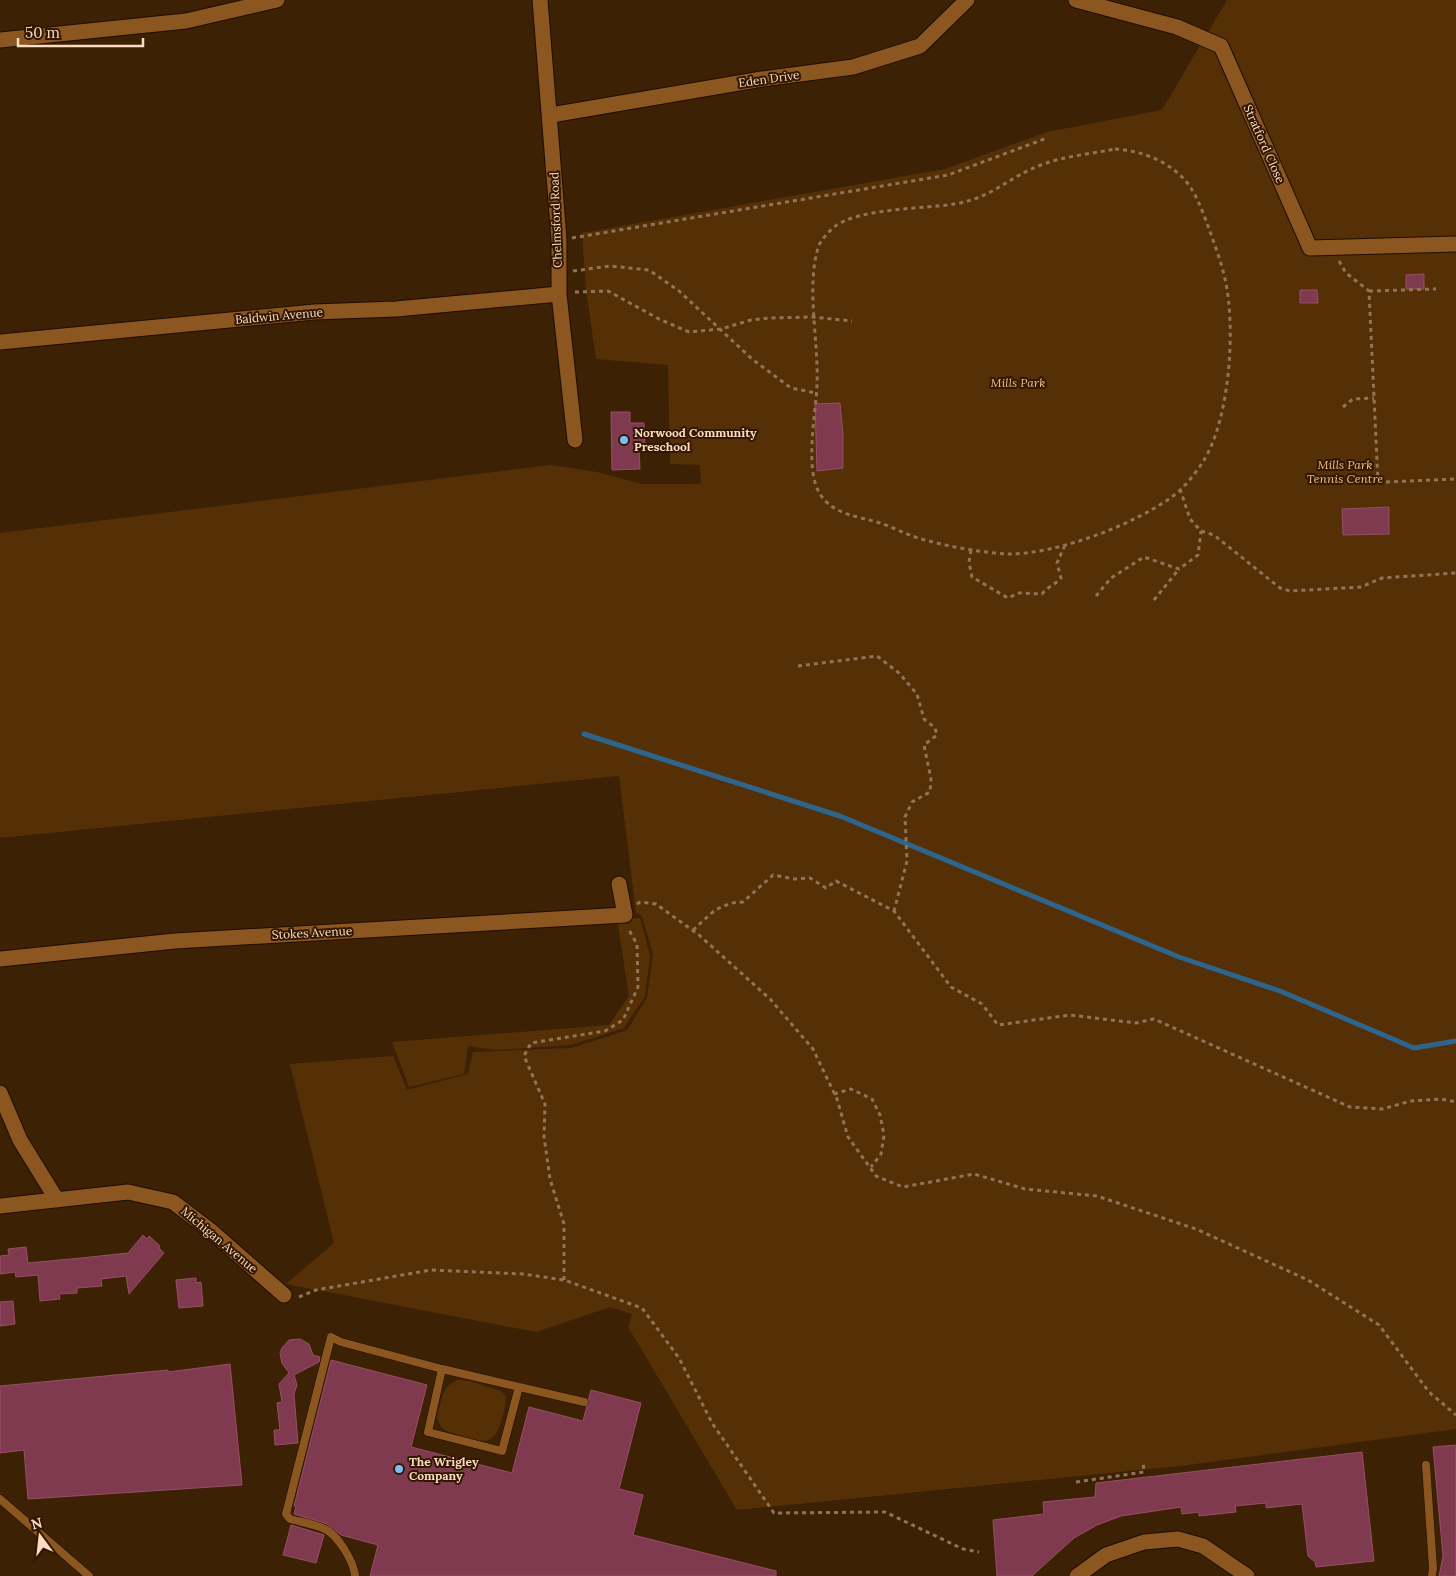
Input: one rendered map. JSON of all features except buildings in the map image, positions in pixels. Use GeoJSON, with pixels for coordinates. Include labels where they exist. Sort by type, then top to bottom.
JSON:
{"type":"FeatureCollection","features":[{"type":"Feature","properties":{"kind":"street"},"geometry":{"type":"LineString","coordinates":[[0,40],[186,21],[277,0]]}},
{"type":"Feature","properties":{"kind":"street","name":"Chelmsford Road"},"geometry":{"type":"LineString","coordinates":[[540,0],[551,115],[559,240],[559,294],[575,440]]}},
{"type":"Feature","properties":{"kind":"street","name":"Eden Drive"},"geometry":{"type":"LineString","coordinates":[[551,115],[762,79],[853,67],[920,46],[966,0]]}},
{"type":"Feature","properties":{"kind":"street","name":"Stratford Close"},"geometry":{"type":"LineString","coordinates":[[1076,0],[1177,27],[1221,46],[1310,248],[1456,244]]}},
{"type":"Feature","properties":{"kind":"street","name":"Baldwin Avenue"},"geometry":{"type":"LineString","coordinates":[[0,342],[314,312],[396,309],[559,294]]}},
{"type":"Feature","properties":{"kind":"street"},"geometry":{"type":"LineString","coordinates":[[619,884],[627,922]]}},
{"type":"Feature","properties":{"kind":"street","name":"Stokes Avenue"},"geometry":{"type":"LineString","coordinates":[[0,959],[175,941],[627,922]]}},
{"type":"Feature","properties":{"kind":"street"},"geometry":{"type":"LineString","coordinates":[[0,1093],[20,1140],[58,1200]]}},
{"type":"Feature","properties":{"kind":"street","name":"Michigan Avenue"},"geometry":{"type":"LineString","coordinates":[[0,1206],[128,1192],[172,1202],[211,1231],[289,1300]]}},
{"type":"Feature","properties":{"kind":"street"},"geometry":{"type":"LineString","coordinates":[[1077,1576],[1106,1555],[1144,1542],[1178,1539],[1204,1546],[1247,1576]]}},
{"type":"Feature","properties":{"kind":"lane"},"geometry":{"type":"LineString","coordinates":[[355,1576],[347,1556],[332,1534],[325,1529],[290,1519],[286,1514],[331,1337],[341,1342],[442,1369],[584,1402]]}},
{"type":"Feature","properties":{"kind":"lane"},"geometry":{"type":"LineString","coordinates":[[442,1369],[428,1432],[502,1451],[519,1387]]}},
{"type":"Feature","properties":{"kind":"lane"},"geometry":{"type":"LineString","coordinates":[[1426,1465],[1432,1576]]}},
{"type":"Feature","properties":{"kind":"lane"},"geometry":{"type":"LineString","coordinates":[[0,1499],[89,1576]]}},
{"type":"Feature","properties":{"kind":"path"},"geometry":{"type":"LineString","coordinates":[[559,240],[948,175],[1048,138]]}},
{"type":"Feature","properties":{"kind":"path"},"geometry":{"type":"LineString","coordinates":[[1115,149],[1135,150],[1158,160],[1184,179],[1200,204],[1225,280],[1229,301],[1229,356],[1223,410],[1216,436],[1205,458],[1173,496],[1092,537],[1026,553],[971,550],[921,539],[882,523],[842,513],[830,506],[820,496],[813,473],[812,416],[816,393],[816,338],[813,317],[818,245],[832,228],[847,219],[868,214],[956,204],[982,198],[1040,165],[1115,149]]}},
{"type":"Feature","properties":{"kind":"path"},"geometry":{"type":"LineString","coordinates":[[1332,248],[1346,273],[1368,291],[1436,289]]}},
{"type":"Feature","properties":{"kind":"path"},"geometry":{"type":"LineString","coordinates":[[570,271],[610,266],[649,270],[678,291],[752,359],[791,388],[816,393]]}},
{"type":"Feature","properties":{"kind":"path"},"geometry":{"type":"LineString","coordinates":[[559,294],[586,290],[608,291],[659,319],[689,332],[721,329],[751,320],[769,318],[813,317],[852,321]]}},
{"type":"Feature","properties":{"kind":"path"},"geometry":{"type":"LineString","coordinates":[[1368,291],[1378,482]]}},
{"type":"Feature","properties":{"kind":"path"},"geometry":{"type":"LineString","coordinates":[[1344,407],[1353,397],[1374,398]]}},
{"type":"Feature","properties":{"kind":"path"},"geometry":{"type":"LineString","coordinates":[[1362,482],[1456,479]]}},
{"type":"Feature","properties":{"kind":"path"},"geometry":{"type":"LineString","coordinates":[[1180,489],[1190,519],[1201,531],[1214,535],[1280,588],[1290,591],[1360,587],[1382,578],[1456,573]]}},
{"type":"Feature","properties":{"kind":"path"},"geometry":{"type":"LineString","coordinates":[[1154,600],[1180,569],[1198,555],[1201,531]]}},
{"type":"Feature","properties":{"kind":"path"},"geometry":{"type":"LineString","coordinates":[[971,550],[969,562],[972,577],[1008,598],[1019,593],[1042,594],[1046,588],[1056,584],[1061,578],[1057,563],[1065,545]]}},
{"type":"Feature","properties":{"kind":"path"},"geometry":{"type":"LineString","coordinates":[[1096,596],[1111,578],[1144,557],[1180,569]]}},
{"type":"Feature","properties":{"kind":"path"},"geometry":{"type":"LineString","coordinates":[[798,666],[877,656],[898,673],[917,694],[924,719],[935,728],[937,735],[924,745],[931,779],[930,792],[912,802],[905,817],[907,861],[894,910]]}},
{"type":"Feature","properties":{"kind":"path"},"geometry":{"type":"LineString","coordinates":[[693,930],[715,910],[731,903],[743,902],[773,875],[794,879],[810,878],[826,888],[836,881],[894,910],[951,987],[982,1004],[998,1025],[1070,1015],[1136,1023],[1154,1019],[1350,1107],[1382,1109],[1411,1100],[1441,1099],[1456,1102]]}},
{"type":"Feature","properties":{"kind":"path"},"geometry":{"type":"LineString","coordinates":[[564,1280],[564,1224],[550,1180],[544,1138],[545,1104],[524,1056],[531,1043],[605,1031],[623,1020],[638,987],[636,944],[627,922],[640,902],[656,904],[693,930],[770,999],[813,1049],[834,1094],[848,1137],[876,1176],[903,1187],[974,1174],[1025,1189],[1097,1196],[1196,1229],[1308,1280],[1379,1325],[1430,1392],[1456,1415]]}},
{"type":"Feature","properties":{"kind":"path"},"geometry":{"type":"LineString","coordinates":[[834,1094],[852,1089],[872,1100],[880,1115],[884,1135],[882,1154],[871,1167]]}},
{"type":"Feature","properties":{"kind":"path"},"geometry":{"type":"LineString","coordinates":[[289,1300],[316,1290],[431,1270],[523,1274],[564,1280],[642,1308],[679,1358],[712,1423],[774,1513],[886,1512],[963,1549],[979,1552]]}},
{"type":"Feature","properties":{"kind":"path"},"geometry":{"type":"LineString","coordinates":[[1076,1482],[1144,1472],[1143,1462]]}},
{"type":"Feature","properties":{"kind":"green space"},"geometry":{"type":"Polygon","coordinates":[[[1227,0],[1456,0],[1456,1429],[1180,1466],[737,1510],[628,1327],[632,1314],[610,1307],[536,1332],[286,1284],[334,1243],[290,1064],[393,1056],[407,1090],[468,1074],[473,1052],[572,1048],[627,1030],[647,998],[653,954],[642,916],[636,912],[619,776],[0,838],[0,533],[551,465],[597,472],[642,484],[701,484],[700,465],[670,464],[668,365],[596,359],[586,290],[582,233],[945,169],[1047,132],[1162,110],[1227,0]]]}},
{"type":"Feature","properties":{"kind":"green space"},"geometry":{"type":"Polygon","coordinates":[[[640,918],[650,956],[645,996],[624,1028],[571,1045],[495,1050],[468,1046],[464,1074],[409,1087],[392,1042],[609,1025],[629,996],[617,919],[640,918]]]}},
{"type":"Feature","properties":{"kind":"green space"},"geometry":{"type":"Polygon","coordinates":[[[457,1380],[469,1381],[501,1391],[505,1395],[505,1404],[499,1428],[491,1438],[481,1441],[475,1440],[444,1430],[440,1426],[437,1415],[443,1394],[448,1386],[457,1380]]]}},
{"type":"Feature","properties":{"kind":"waterway"},"geometry":{"type":"LineString","coordinates":[[584,734],[840,816],[1179,957],[1280,991],[1414,1048],[1456,1041]]}},
{"type":"Feature","properties":{"kind":"place","name":"Norwood Community Preschool"},"geometry":{"type":"Point","coordinates":[624,440]}},
{"type":"Feature","properties":{"kind":"place","name":"The Wrigley Company"},"geometry":{"type":"Point","coordinates":[399,1469]}},
{"type":"Feature","properties":{"kind":"park label","name":"Mills Park"},"geometry":{"type":"Point","coordinates":[1018,383]}},
{"type":"Feature","properties":{"kind":"park label","name":"Mills Park Tennis Centre"},"geometry":{"type":"Point","coordinates":[1345,472]}}]}
